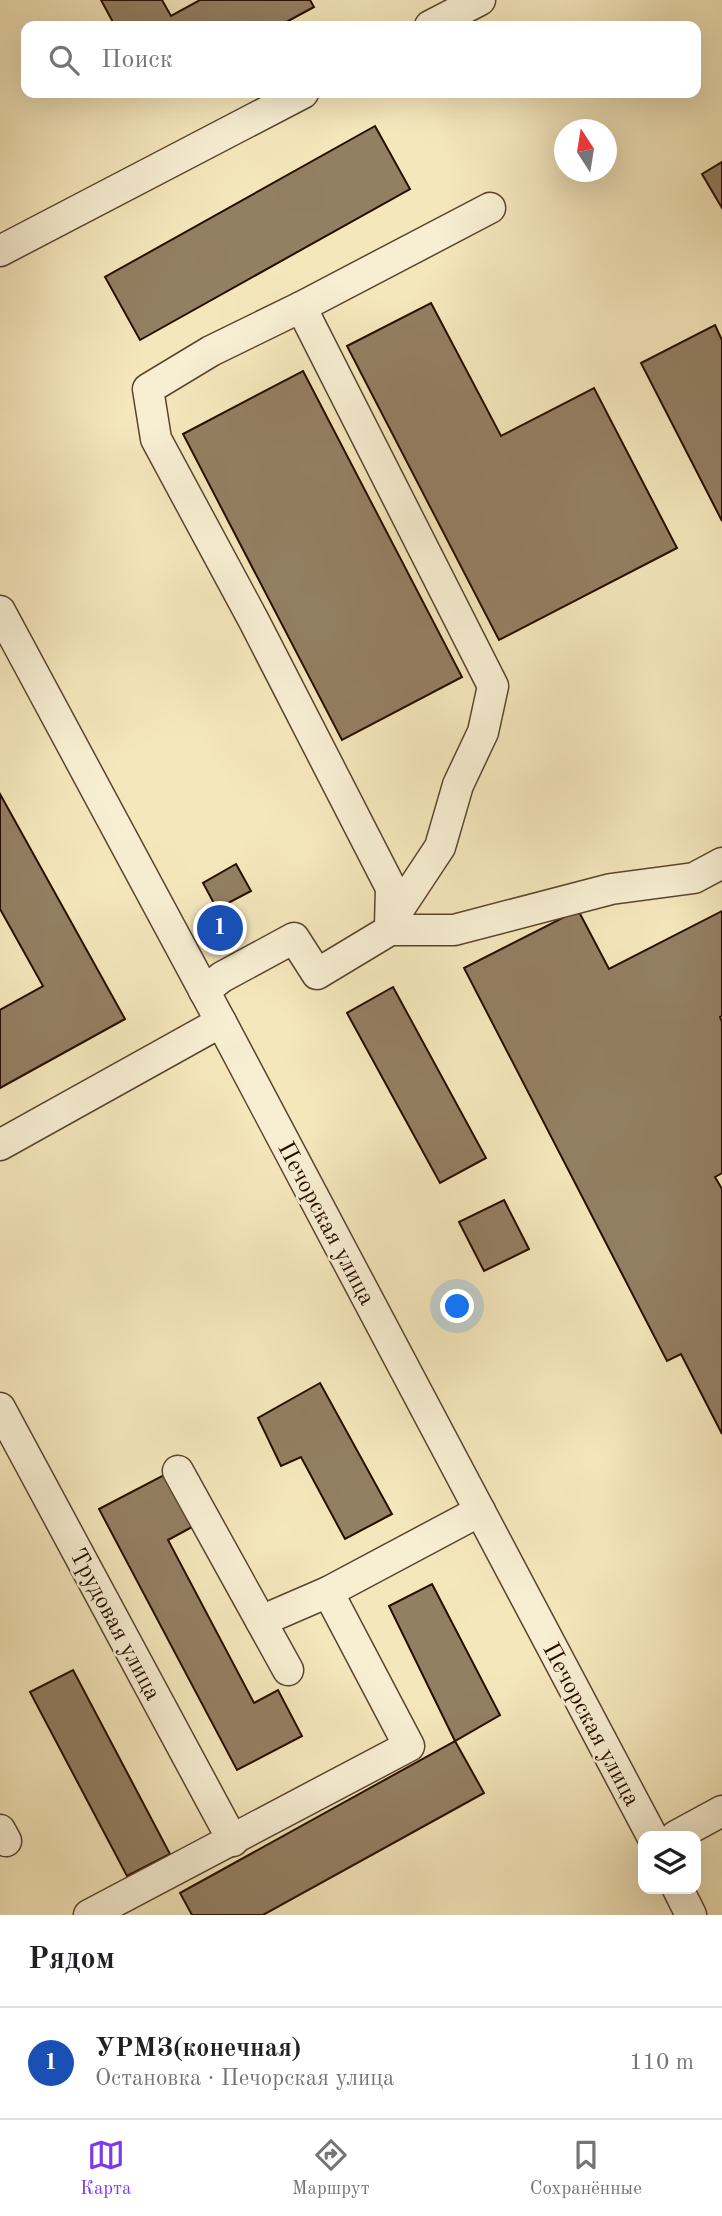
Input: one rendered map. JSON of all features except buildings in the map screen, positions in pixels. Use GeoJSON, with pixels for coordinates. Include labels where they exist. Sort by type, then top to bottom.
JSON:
{"type":"FeatureCollection","features":[{"type":"Feature","properties":{"kind":"street"},"geometry":{"type":"LineString","coordinates":[[440,21],[480,0]]}},
{"type":"Feature","properties":{"kind":"street"},"geometry":{"type":"LineString","coordinates":[[0,251],[293,98]]}},
{"type":"Feature","properties":{"kind":"street"},"geometry":{"type":"LineString","coordinates":[[390,930],[391,888],[254,621],[156,439],[148,389],[211,351],[490,208]]}},
{"type":"Feature","properties":{"kind":"street"},"geometry":{"type":"LineString","coordinates":[[301,307],[492,686],[483,733],[458,785],[440,847],[395,915],[390,930]]}},
{"type":"Feature","properties":{"kind":"street","name":"Печорская улица"},"geometry":{"type":"LineString","coordinates":[[3,626],[221,1022],[649,1831]]}},
{"type":"Feature","properties":{"kind":"street"},"geometry":{"type":"LineString","coordinates":[[204,991],[222,977],[294,938],[317,974],[390,930],[454,930],[611,889],[694,878],[722,863]]}},
{"type":"Feature","properties":{"kind":"street"},"geometry":{"type":"LineString","coordinates":[[0,1145],[221,1022]]}},
{"type":"Feature","properties":{"kind":"street","name":"Трудовая улица"},"geometry":{"type":"LineString","coordinates":[[0,1408],[233,1841]]}},
{"type":"Feature","properties":{"kind":"street"},"geometry":{"type":"LineString","coordinates":[[178,1471],[288,1670]]}},
{"type":"Feature","properties":{"kind":"street"},"geometry":{"type":"LineString","coordinates":[[261,1621],[328,1592],[480,1511]]}},
{"type":"Feature","properties":{"kind":"street"},"geometry":{"type":"LineString","coordinates":[[89,1915],[409,1746],[328,1592]]}},
{"type":"Feature","properties":{"kind":"street"},"geometry":{"type":"LineString","coordinates":[[685,1831],[722,1811]]}},
{"type":"Feature","properties":{"kind":"street"},"geometry":{"type":"LineString","coordinates":[[680,1894],[691,1915]]}},
{"type":"Feature","properties":{"kind":"place","name":"УРМЗ(конечная)"},"geometry":{"type":"Point","coordinates":[220,928]}}]}
